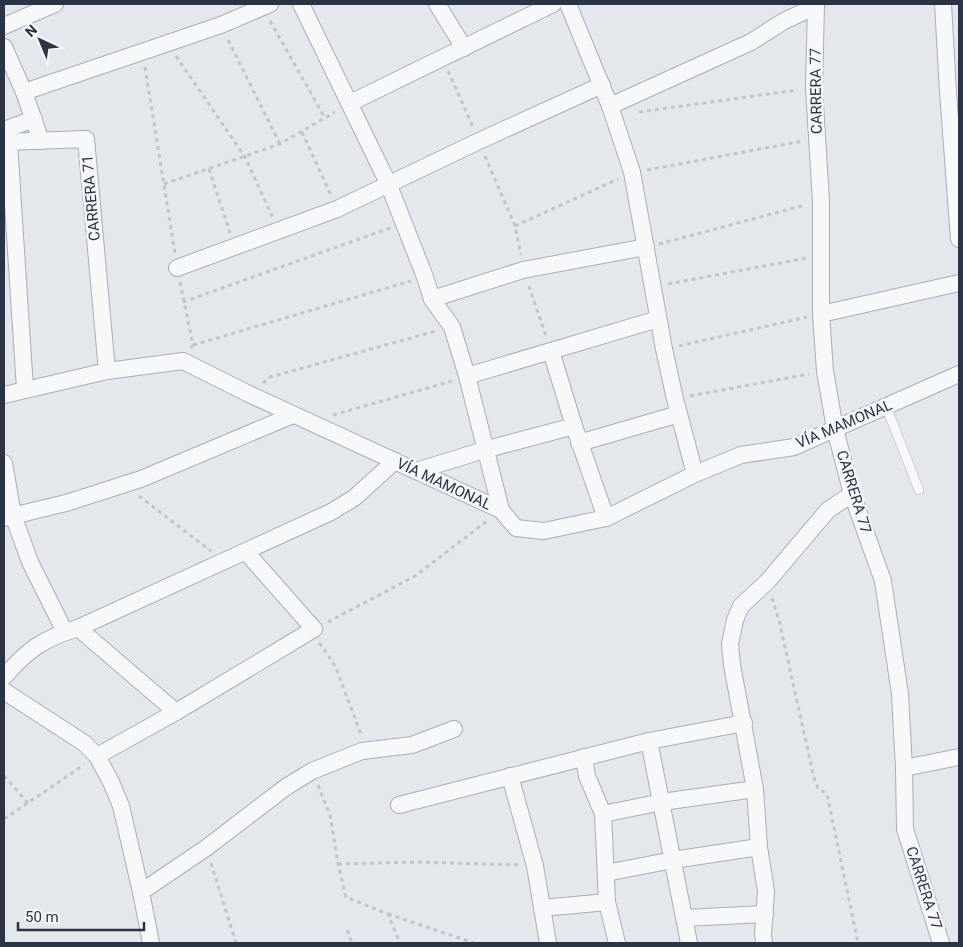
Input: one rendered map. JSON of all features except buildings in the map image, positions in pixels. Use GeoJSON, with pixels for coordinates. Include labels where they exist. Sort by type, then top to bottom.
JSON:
{"type":"FeatureCollection","features":[{"type":"Feature","properties":{"kind":"street"},"geometry":{"type":"LineString","coordinates":[[4,26],[54,4]]}},
{"type":"Feature","properties":{"kind":"street"},"geometry":{"type":"LineString","coordinates":[[301,4],[388,183],[432,299],[452,327],[467,376],[484,450],[501,510]]}},
{"type":"Feature","properties":{"kind":"street"},"geometry":{"type":"LineString","coordinates":[[437,4],[464,48]]}},
{"type":"Feature","properties":{"kind":"street"},"geometry":{"type":"LineString","coordinates":[[350,103],[553,4]]}},
{"type":"Feature","properties":{"kind":"street"},"geometry":{"type":"LineString","coordinates":[[568,4],[612,110],[632,172],[664,349],[695,474]]}},
{"type":"Feature","properties":{"kind":"street"},"geometry":{"type":"LineString","coordinates":[[943,4],[954,92],[959,240]]}},
{"type":"Feature","properties":{"kind":"street"},"geometry":{"type":"LineString","coordinates":[[612,110],[751,42],[784,21],[816,5]]}},
{"type":"Feature","properties":{"kind":"street","name":"CARRERA 77"},"geometry":{"type":"LineString","coordinates":[[816,5],[814,88],[820,201],[821,314],[825,371],[835,429],[852,494],[883,581],[900,694],[905,829],[942,943]]}},
{"type":"Feature","properties":{"kind":"street"},"geometry":{"type":"LineString","coordinates":[[24,92],[220,25],[266,6]]}},
{"type":"Feature","properties":{"kind":"street"},"geometry":{"type":"LineString","coordinates":[[4,48],[24,92],[42,141],[5,139]]}},
{"type":"Feature","properties":{"kind":"street"},"geometry":{"type":"LineString","coordinates":[[177,268],[279,232],[337,209],[388,183],[602,85]]}},
{"type":"Feature","properties":{"kind":"street"},"geometry":{"type":"LineString","coordinates":[[5,139],[34,119]]}},
{"type":"Feature","properties":{"kind":"street"},"geometry":{"type":"LineString","coordinates":[[5,139],[9,231],[25,389]]}},
{"type":"Feature","properties":{"kind":"street","name":"CARRERA 71"},"geometry":{"type":"LineString","coordinates":[[42,141],[86,139],[108,371]]}},
{"type":"Feature","properties":{"kind":"street"},"geometry":{"type":"LineString","coordinates":[[432,299],[524,270],[646,247]]}},
{"type":"Feature","properties":{"kind":"street"},"geometry":{"type":"LineString","coordinates":[[821,314],[959,283]]}},
{"type":"Feature","properties":{"kind":"street"},"geometry":{"type":"LineString","coordinates":[[467,376],[658,320]]}},
{"type":"Feature","properties":{"kind":"street"},"geometry":{"type":"LineString","coordinates":[[551,351],[579,443],[606,518]]}},
{"type":"Feature","properties":{"kind":"street"},"geometry":{"type":"LineString","coordinates":[[4,395],[108,371],[182,361]]}},
{"type":"Feature","properties":{"kind":"street","name":"VÍA MAMONAL"},"geometry":{"type":"LineString","coordinates":[[182,361],[249,394],[501,510],[516,528],[544,531],[606,518],[695,474],[741,455],[794,446],[959,374]]}},
{"type":"Feature","properties":{"kind":"street"},"geometry":{"type":"LineString","coordinates":[[579,443],[677,407]]}},
{"type":"Feature","properties":{"kind":"street"},"geometry":{"type":"LineString","coordinates":[[9,516],[66,503],[141,479],[301,418]]}},
{"type":"Feature","properties":{"kind":"street"},"geometry":{"type":"LineString","coordinates":[[416,471],[484,450],[574,426]]}},
{"type":"Feature","properties":{"kind":"street"},"geometry":{"type":"LineString","coordinates":[[4,677],[37,644],[332,512],[354,498],[395,461]]}},
{"type":"Feature","properties":{"kind":"street"},"geometry":{"type":"LineString","coordinates":[[4,463],[9,516],[30,562],[71,630],[176,712]]}},
{"type":"Feature","properties":{"kind":"street"},"geometry":{"type":"LineString","coordinates":[[764,943],[766,891],[759,848],[755,789],[732,665],[730,644],[740,606],[767,582],[828,510],[852,494]]}},
{"type":"Feature","properties":{"kind":"street"},"geometry":{"type":"LineString","coordinates":[[97,756],[176,712],[311,631],[246,552]]}},
{"type":"Feature","properties":{"kind":"street"},"geometry":{"type":"LineString","coordinates":[[4,691],[84,743],[97,756],[121,806],[142,892],[151,943]]}},
{"type":"Feature","properties":{"kind":"street"},"geometry":{"type":"LineString","coordinates":[[399,805],[649,741],[744,724]]}},
{"type":"Feature","properties":{"kind":"street"},"geometry":{"type":"LineString","coordinates":[[142,892],[206,848],[286,787],[312,771],[362,751],[412,745],[454,729]]}},
{"type":"Feature","properties":{"kind":"street"},"geometry":{"type":"LineString","coordinates":[[649,741],[690,943]]}},
{"type":"Feature","properties":{"kind":"street"},"geometry":{"type":"LineString","coordinates":[[904,768],[959,757]]}},
{"type":"Feature","properties":{"kind":"street"},"geometry":{"type":"LineString","coordinates":[[584,758],[587,776],[603,814],[607,902],[617,943]]}},
{"type":"Feature","properties":{"kind":"street"},"geometry":{"type":"LineString","coordinates":[[510,776],[535,866],[548,943]]}},
{"type":"Feature","properties":{"kind":"street"},"geometry":{"type":"LineString","coordinates":[[603,814],[662,802],[755,789]]}},
{"type":"Feature","properties":{"kind":"street"},"geometry":{"type":"LineString","coordinates":[[606,873],[673,860],[759,848]]}},
{"type":"Feature","properties":{"kind":"street"},"geometry":{"type":"LineString","coordinates":[[542,908],[607,902]]}},
{"type":"Feature","properties":{"kind":"street"},"geometry":{"type":"LineString","coordinates":[[685,918],[765,914]]}},
{"type":"Feature","properties":{"kind":"lane"},"geometry":{"type":"LineString","coordinates":[[886,406],[919,490]]}},
{"type":"Feature","properties":{"kind":"path"},"geometry":{"type":"LineString","coordinates":[[266,6],[325,118]]}},
{"type":"Feature","properties":{"kind":"path"},"geometry":{"type":"LineString","coordinates":[[220,25],[280,144]]}},
{"type":"Feature","properties":{"kind":"path"},"geometry":{"type":"LineString","coordinates":[[167,43],[244,157],[279,232]]}},
{"type":"Feature","properties":{"kind":"path"},"geometry":{"type":"LineString","coordinates":[[143,51],[177,268],[194,345]]}},
{"type":"Feature","properties":{"kind":"path"},"geometry":{"type":"LineString","coordinates":[[442,58],[515,226],[524,270],[551,351]]}},
{"type":"Feature","properties":{"kind":"path"},"geometry":{"type":"LineString","coordinates":[[612,110],[814,88]]}},
{"type":"Feature","properties":{"kind":"path"},"geometry":{"type":"LineString","coordinates":[[164,184],[280,144],[350,103]]}},
{"type":"Feature","properties":{"kind":"path"},"geometry":{"type":"LineString","coordinates":[[302,132],[337,209]]}},
{"type":"Feature","properties":{"kind":"path"},"geometry":{"type":"LineString","coordinates":[[515,226],[632,172],[816,138]]}},
{"type":"Feature","properties":{"kind":"path"},"geometry":{"type":"LineString","coordinates":[[209,169],[235,248]]}},
{"type":"Feature","properties":{"kind":"path"},"geometry":{"type":"LineString","coordinates":[[646,247],[820,201]]}},
{"type":"Feature","properties":{"kind":"path"},"geometry":{"type":"LineString","coordinates":[[183,302],[404,224]]}},
{"type":"Feature","properties":{"kind":"path"},"geometry":{"type":"LineString","coordinates":[[653,287],[820,256]]}},
{"type":"Feature","properties":{"kind":"path"},"geometry":{"type":"LineString","coordinates":[[182,361],[194,345],[425,277]]}},
{"type":"Feature","properties":{"kind":"path"},"geometry":{"type":"LineString","coordinates":[[664,349],[821,314]]}},
{"type":"Feature","properties":{"kind":"path"},"geometry":{"type":"LineString","coordinates":[[249,394],[270,377],[452,327]]}},
{"type":"Feature","properties":{"kind":"path"},"geometry":{"type":"LineString","coordinates":[[677,407],[825,371]]}},
{"type":"Feature","properties":{"kind":"path"},"geometry":{"type":"LineString","coordinates":[[301,418],[467,376]]}},
{"type":"Feature","properties":{"kind":"path"},"geometry":{"type":"LineString","coordinates":[[124,484],[225,561]]}},
{"type":"Feature","properties":{"kind":"path"},"geometry":{"type":"LineString","coordinates":[[367,751],[336,668],[311,631],[415,576],[501,510]]}},
{"type":"Feature","properties":{"kind":"path"},"geometry":{"type":"LineString","coordinates":[[767,582],[779,620],[814,778],[818,788],[827,794],[858,943]]}},
{"type":"Feature","properties":{"kind":"path"},"geometry":{"type":"LineString","coordinates":[[4,819],[97,756]]}},
{"type":"Feature","properties":{"kind":"path"},"geometry":{"type":"LineString","coordinates":[[312,771],[330,815],[338,864],[346,897],[388,914],[474,943]]}},
{"type":"Feature","properties":{"kind":"path"},"geometry":{"type":"LineString","coordinates":[[4,776],[28,802]]}},
{"type":"Feature","properties":{"kind":"path"},"geometry":{"type":"LineString","coordinates":[[206,848],[236,943]]}},
{"type":"Feature","properties":{"kind":"path"},"geometry":{"type":"LineString","coordinates":[[338,864],[416,862],[535,866]]}},
{"type":"Feature","properties":{"kind":"path"},"geometry":{"type":"LineString","coordinates":[[388,914],[400,943]]}},
{"type":"Feature","properties":{"kind":"path"},"geometry":{"type":"LineString","coordinates":[[347,930],[352,943]]}}]}
